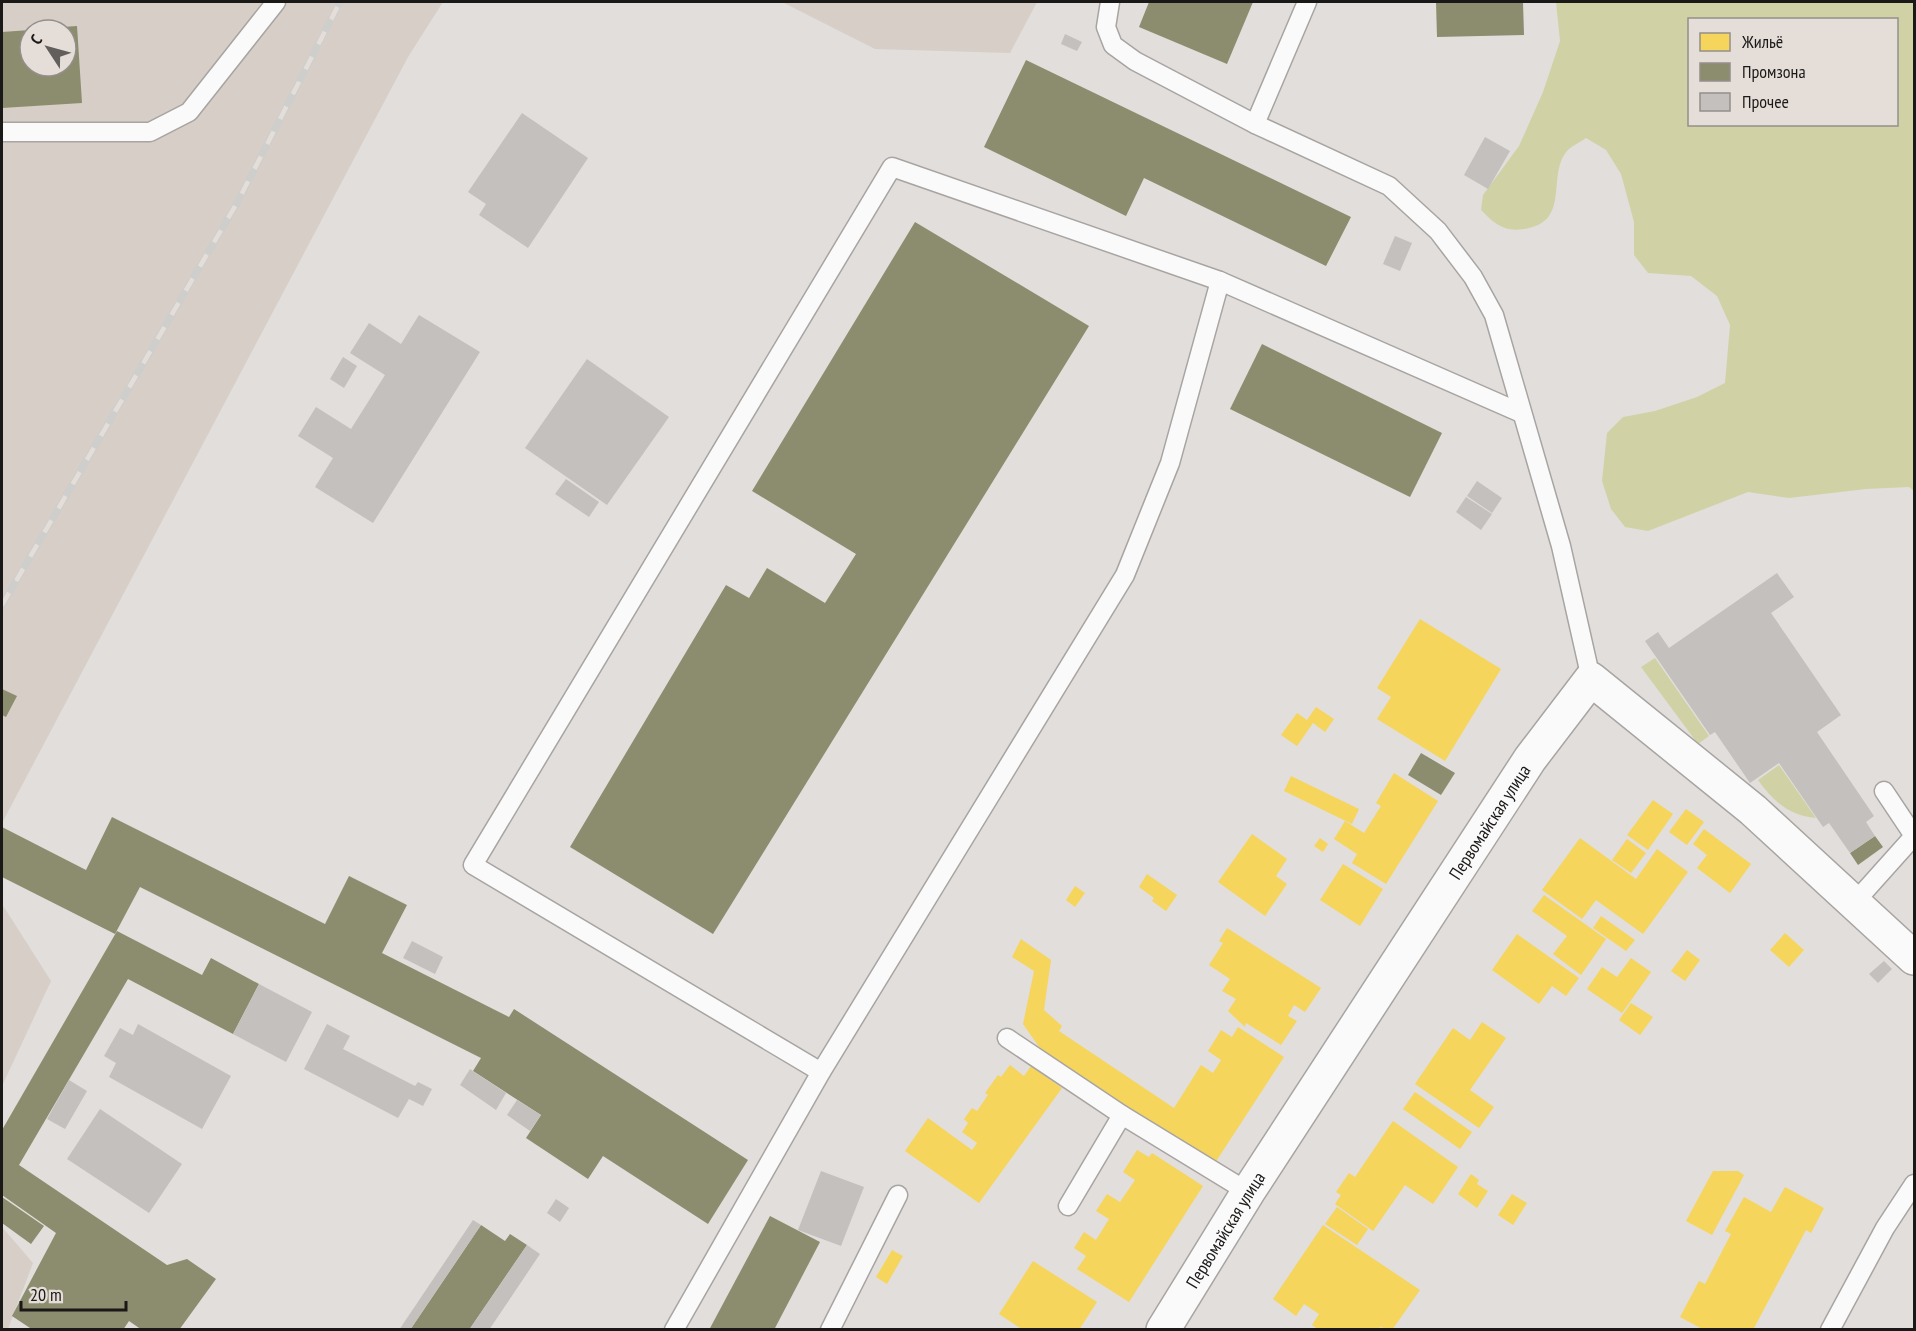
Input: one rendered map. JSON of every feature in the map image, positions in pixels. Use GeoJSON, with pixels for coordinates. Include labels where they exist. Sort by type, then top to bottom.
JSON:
{"type":"FeatureCollection","features":[{"type":"Feature","properties":{"kind":"street"},"geometry":{"type":"LineString","coordinates":[[1591,679],[1753,810],[1914,958]]}},
{"type":"Feature","properties":{"kind":"street","name":"Первомайская улица"},"geometry":{"type":"LineString","coordinates":[[1163,1329],[1248,1192],[1530,759],[1591,679]]}},
{"type":"Feature","properties":{"kind":"lane"},"geometry":{"type":"LineString","coordinates":[[2,132],[150,132],[189,112],[276,2]]}},
{"type":"Feature","properties":{"kind":"lane"},"geometry":{"type":"LineString","coordinates":[[1110,2],[1106,27],[1113,45],[1135,61],[1255,124],[1389,186],[1438,231],[1473,277],[1494,315],[1561,546],[1591,679]]}},
{"type":"Feature","properties":{"kind":"lane"},"geometry":{"type":"LineString","coordinates":[[1255,124],[1307,2]]}},
{"type":"Feature","properties":{"kind":"lane"},"geometry":{"type":"LineString","coordinates":[[821,1072],[473,865],[892,167],[1220,281],[1521,413]]}},
{"type":"Feature","properties":{"kind":"lane"},"geometry":{"type":"LineString","coordinates":[[674,1329],[821,1072],[1125,575],[1170,463],[1220,281]]}},
{"type":"Feature","properties":{"kind":"lane"},"geometry":{"type":"LineString","coordinates":[[1854,903],[1914,836],[1884,791]]}},
{"type":"Feature","properties":{"kind":"lane"},"geometry":{"type":"LineString","coordinates":[[1007,1038],[1122,1115],[1248,1192]]}},
{"type":"Feature","properties":{"kind":"lane"},"geometry":{"type":"LineString","coordinates":[[1068,1206],[1122,1115]]}},
{"type":"Feature","properties":{"kind":"lane"},"geometry":{"type":"LineString","coordinates":[[1830,1329],[1885,1228],[1914,1184]]}},
{"type":"Feature","properties":{"kind":"lane"},"geometry":{"type":"LineString","coordinates":[[830,1329],[898,1195]]}},
{"type":"Feature","properties":{"kind":"shaded area"},"geometry":{"type":"Polygon","coordinates":[[[2,2],[443,2],[408,57],[2,823],[2,2]]]}},
{"type":"Feature","properties":{"kind":"shaded area"},"geometry":{"type":"Polygon","coordinates":[[[782,2],[1037,2],[1010,53],[875,49],[782,2]]]}},
{"type":"Feature","properties":{"kind":"shaded area"},"geometry":{"type":"Polygon","coordinates":[[[2,904],[51,981],[2,1086],[2,904]]]}},
{"type":"Feature","properties":{"kind":"shaded area"},"geometry":{"type":"Polygon","coordinates":[[[2,1227],[33,1263],[8,1329],[2,1329],[2,1227]]]}},
{"type":"Feature","properties":{"kind":"green space"},"geometry":{"type":"Polygon","coordinates":[[[1556,2],[1914,2],[1914,491],[1909,487],[1866,489],[1789,498],[1748,492],[1648,531],[1625,527],[1611,509],[1602,481],[1607,433],[1623,417],[1655,411],[1697,397],[1725,383],[1730,325],[1717,296],[1691,276],[1648,273],[1634,255],[1634,222],[1621,174],[1606,150],[1586,138],[1569,149],[1561,161],[1553,208],[1548,217],[1539,225],[1517,230],[1505,228],[1495,223],[1481,210],[1483,195],[1519,146],[1543,92],[1560,41],[1556,2]]]}},
{"type":"Feature","properties":{"kind":"green space"},"geometry":{"type":"Polygon","coordinates":[[[1655,658],[1709,736],[1698,744],[1641,667],[1655,658]]]}},
{"type":"Feature","properties":{"kind":"green space"},"geometry":{"type":"Polygon","coordinates":[[[1779,765],[1816,818],[1790,811],[1770,795],[1758,780],[1779,765]]]}},
{"type":"Feature","properties":{"kind":"building: Жильё"},"geometry":{"type":"Polygon","coordinates":[[[1420,619],[1501,669],[1445,761],[1377,719],[1391,697],[1377,688],[1420,619]]]}},
{"type":"Feature","properties":{"kind":"building: Жильё"},"geometry":{"type":"Polygon","coordinates":[[[1316,707],[1334,719],[1325,732],[1313,723],[1297,746],[1281,735],[1297,713],[1307,720],[1316,707]]]}},
{"type":"Feature","properties":{"kind":"building: Жильё"},"geometry":{"type":"Polygon","coordinates":[[[1394,773],[1438,801],[1386,884],[1352,863],[1357,854],[1334,839],[1345,821],[1364,833],[1381,806],[1376,803],[1394,773]]]}},
{"type":"Feature","properties":{"kind":"building: Жильё"},"geometry":{"type":"Polygon","coordinates":[[[1291,776],[1359,809],[1352,824],[1284,791],[1291,776]]]}},
{"type":"Feature","properties":{"kind":"building: Жильё"},"geometry":{"type":"Polygon","coordinates":[[[1653,800],[1673,814],[1648,850],[1627,835],[1653,800]]]}},
{"type":"Feature","properties":{"kind":"building: Жильё"},"geometry":{"type":"Polygon","coordinates":[[[1686,809],[1704,822],[1687,845],[1669,832],[1686,809]]]}},
{"type":"Feature","properties":{"kind":"building: Жильё"},"geometry":{"type":"Polygon","coordinates":[[[1704,829],[1751,864],[1730,893],[1697,868],[1707,855],[1693,844],[1704,829]]]}},
{"type":"Feature","properties":{"kind":"building: Жильё"},"geometry":{"type":"Polygon","coordinates":[[[1252,834],[1287,859],[1276,876],[1287,884],[1265,916],[1218,882],[1252,834]]]}},
{"type":"Feature","properties":{"kind":"building: Жильё"},"geometry":{"type":"Polygon","coordinates":[[[1320,838],[1328,844],[1323,852],[1314,846],[1320,838]]]}},
{"type":"Feature","properties":{"kind":"building: Жильё"},"geometry":{"type":"Polygon","coordinates":[[[1580,838],[1636,879],[1657,849],[1688,872],[1643,934],[1596,900],[1582,919],[1542,890],[1580,838]]]}},
{"type":"Feature","properties":{"kind":"building: Жильё"},"geometry":{"type":"Polygon","coordinates":[[[1627,839],[1646,853],[1631,873],[1612,860],[1627,839]]]}},
{"type":"Feature","properties":{"kind":"building: Жильё"},"geometry":{"type":"Polygon","coordinates":[[[1343,864],[1383,889],[1360,926],[1320,900],[1343,864]]]}},
{"type":"Feature","properties":{"kind":"building: Жильё"},"geometry":{"type":"Polygon","coordinates":[[[1147,874],[1177,895],[1166,911],[1152,901],[1154,898],[1139,887],[1147,874]]]}},
{"type":"Feature","properties":{"kind":"building: Жильё"},"geometry":{"type":"Polygon","coordinates":[[[1075,886],[1085,893],[1075,907],[1066,900],[1075,886]]]}},
{"type":"Feature","properties":{"kind":"building: Жильё"},"geometry":{"type":"Polygon","coordinates":[[[1544,895],[1606,939],[1581,975],[1553,954],[1567,936],[1532,911],[1544,895]]]}},
{"type":"Feature","properties":{"kind":"building: Жильё"},"geometry":{"type":"Polygon","coordinates":[[[1601,916],[1635,940],[1626,951],[1593,928],[1601,916]]]}},
{"type":"Feature","properties":{"kind":"building: Жильё"},"geometry":{"type":"Polygon","coordinates":[[[1227,928],[1321,988],[1305,1012],[1294,1005],[1288,1016],[1297,1021],[1281,1045],[1246,1023],[1245,1027],[1228,1011],[1236,999],[1222,991],[1230,979],[1209,965],[1223,943],[1219,941],[1227,928]]]}},
{"type":"Feature","properties":{"kind":"building: Жильё"},"geometry":{"type":"Polygon","coordinates":[[[1785,933],[1804,950],[1789,967],[1770,950],[1785,933]]]}},
{"type":"Feature","properties":{"kind":"building: Жильё"},"geometry":{"type":"Polygon","coordinates":[[[1517,934],[1579,978],[1566,996],[1552,986],[1539,1004],[1492,970],[1517,934]]]}},
{"type":"Feature","properties":{"kind":"building: Жильё"},"geometry":{"type":"Polygon","coordinates":[[[1021,939],[1051,960],[1044,1010],[1062,1026],[1059,1031],[1174,1108],[1201,1065],[1213,1073],[1221,1060],[1208,1051],[1221,1030],[1232,1037],[1238,1027],[1284,1057],[1213,1166],[1044,1054],[1023,1024],[1034,971],[1012,957],[1021,939]]]}},
{"type":"Feature","properties":{"kind":"building: Жильё"},"geometry":{"type":"Polygon","coordinates":[[[1687,950],[1700,960],[1685,981],[1671,971],[1687,950]]]}},
{"type":"Feature","properties":{"kind":"building: Жильё"},"geometry":{"type":"Polygon","coordinates":[[[1631,958],[1651,972],[1622,1013],[1587,989],[1602,967],[1617,977],[1631,958]]]}},
{"type":"Feature","properties":{"kind":"building: Жильё"},"geometry":{"type":"Polygon","coordinates":[[[1631,1003],[1653,1017],[1640,1035],[1619,1020],[1631,1003]]]}},
{"type":"Feature","properties":{"kind":"building: Жильё"},"geometry":{"type":"Polygon","coordinates":[[[1482,1022],[1506,1038],[1470,1090],[1494,1107],[1479,1128],[1415,1084],[1453,1028],[1470,1040],[1482,1022]]]}},
{"type":"Feature","properties":{"kind":"building: Жильё"},"geometry":{"type":"Polygon","coordinates":[[[1010,1065],[1024,1076],[1031,1066],[1062,1088],[979,1203],[905,1151],[928,1118],[972,1150],[977,1143],[962,1132],[968,1123],[964,1119],[972,1108],[977,1111],[988,1095],[985,1093],[998,1075],[1001,1077],[1010,1065]]]}},
{"type":"Feature","properties":{"kind":"building: Жильё"},"geometry":{"type":"Polygon","coordinates":[[[1415,1092],[1472,1132],[1460,1149],[1403,1109],[1415,1092]]]}},
{"type":"Feature","properties":{"kind":"building: Жильё"},"geometry":{"type":"Polygon","coordinates":[[[1393,1121],[1458,1167],[1433,1204],[1405,1185],[1373,1231],[1335,1204],[1341,1195],[1336,1192],[1349,1173],[1355,1177],[1393,1121]]]}},
{"type":"Feature","properties":{"kind":"building: Жильё"},"geometry":{"type":"Polygon","coordinates":[[[1137,1150],[1149,1157],[1152,1153],[1203,1186],[1129,1302],[1077,1269],[1086,1256],[1074,1248],[1084,1232],[1096,1240],[1109,1219],[1096,1211],[1107,1194],[1120,1202],[1135,1180],[1123,1172],[1137,1150]]]}},
{"type":"Feature","properties":{"kind":"building: Жильё"},"geometry":{"type":"Polygon","coordinates":[[[1713,1171],[1738,1171],[1744,1175],[1712,1235],[1686,1221],[1713,1171]]]}},
{"type":"Feature","properties":{"kind":"building: Жильё"},"geometry":{"type":"Polygon","coordinates":[[[1471,1174],[1479,1180],[1477,1184],[1488,1191],[1477,1208],[1458,1194],[1471,1174]]]}},
{"type":"Feature","properties":{"kind":"building: Жильё"},"geometry":{"type":"Polygon","coordinates":[[[1785,1187],[1824,1208],[1811,1233],[1806,1230],[1753,1330],[1704,1330],[1680,1317],[1699,1281],[1705,1284],[1731,1234],[1725,1231],[1744,1197],[1771,1212],[1785,1187]]]}},
{"type":"Feature","properties":{"kind":"building: Жильё"},"geometry":{"type":"Polygon","coordinates":[[[1512,1194],[1527,1203],[1513,1225],[1498,1215],[1512,1194]]]}},
{"type":"Feature","properties":{"kind":"building: Жильё"},"geometry":{"type":"Polygon","coordinates":[[[1337,1207],[1368,1229],[1357,1245],[1325,1224],[1337,1207]]]}},
{"type":"Feature","properties":{"kind":"building: Жильё"},"geometry":{"type":"Polygon","coordinates":[[[1323,1225],[1420,1290],[1392,1330],[1380,1327],[1378,1330],[1319,1330],[1312,1325],[1319,1314],[1304,1304],[1296,1316],[1273,1299],[1323,1225]]]}},
{"type":"Feature","properties":{"kind":"building: Жильё"},"geometry":{"type":"Polygon","coordinates":[[[892,1250],[903,1256],[887,1284],[876,1277],[892,1250]]]}},
{"type":"Feature","properties":{"kind":"building: Жильё"},"geometry":{"type":"Polygon","coordinates":[[[1033,1261],[1097,1302],[1079,1330],[1023,1330],[999,1314],[1033,1261]]]}},
{"type":"Feature","properties":{"kind":"building: Промзона"},"geometry":{"type":"Polygon","coordinates":[[[1149,2],[1253,2],[1227,64],[1139,27],[1149,2]]]}},
{"type":"Feature","properties":{"kind":"building: Промзона"},"geometry":{"type":"Polygon","coordinates":[[[1436,2],[1523,2],[1524,35],[1437,37],[1436,2]]]}},
{"type":"Feature","properties":{"kind":"building: Промзона"},"geometry":{"type":"Polygon","coordinates":[[[18,31],[18,78],[78,78],[78,41],[82,103],[2,108],[2,32],[18,31]]]}},
{"type":"Feature","properties":{"kind":"building: Промзона"},"geometry":{"type":"Polygon","coordinates":[[[1026,60],[1351,217],[1326,266],[1144,178],[1126,216],[984,147],[1026,60]]]}},
{"type":"Feature","properties":{"kind":"building: Промзона"},"geometry":{"type":"Polygon","coordinates":[[[915,222],[1089,326],[713,934],[570,847],[726,585],[749,598],[767,568],[825,603],[856,554],[752,491],[915,222]]]}},
{"type":"Feature","properties":{"kind":"building: Промзона"},"geometry":{"type":"Polygon","coordinates":[[[1262,344],[1442,433],[1410,497],[1230,409],[1262,344]]]}},
{"type":"Feature","properties":{"kind":"building: Промзона"},"geometry":{"type":"Polygon","coordinates":[[[2,689],[17,696],[6,717],[2,715],[2,689]]]}},
{"type":"Feature","properties":{"kind":"building: Промзона"},"geometry":{"type":"Polygon","coordinates":[[[1421,753],[1455,773],[1441,795],[1408,775],[1421,753]]]}},
{"type":"Feature","properties":{"kind":"building: Промзона"},"geometry":{"type":"Polygon","coordinates":[[[112,817],[325,924],[349,876],[407,905],[382,953],[509,1017],[514,1009],[748,1160],[708,1224],[603,1156],[588,1179],[526,1138],[541,1115],[473,1071],[481,1058],[140,887],[115,934],[2,877],[2,827],[86,870],[112,817]]]}},
{"type":"Feature","properties":{"kind":"building: Промзона"},"geometry":{"type":"Polygon","coordinates":[[[1875,836],[1883,847],[1858,865],[1850,853],[1875,836]]]}},
{"type":"Feature","properties":{"kind":"building: Промзона"},"geometry":{"type":"Polygon","coordinates":[[[117,931],[202,975],[211,958],[259,984],[233,1034],[128,979],[19,1165],[167,1265],[187,1259],[216,1279],[179,1330],[142,1330],[129,1321],[123,1330],[33,1330],[12,1316],[56,1233],[2,1195],[2,1130],[117,931]]]}},
{"type":"Feature","properties":{"kind":"building: Промзона"},"geometry":{"type":"Polygon","coordinates":[[[2,1197],[44,1226],[31,1244],[2,1223],[2,1197]]]}},
{"type":"Feature","properties":{"kind":"building: Промзона"},"geometry":{"type":"Polygon","coordinates":[[[770,1216],[820,1242],[774,1330],[709,1330],[770,1216]]]}},
{"type":"Feature","properties":{"kind":"building: Промзона"},"geometry":{"type":"Polygon","coordinates":[[[481,1225],[505,1241],[510,1234],[527,1245],[469,1330],[410,1330],[481,1225]]]}},
{"type":"Feature","properties":{"kind":"building: Прочее"},"geometry":{"type":"Polygon","coordinates":[[[1065,34],[1082,42],[1077,51],[1061,44],[1065,34]]]}},
{"type":"Feature","properties":{"kind":"building: Прочее"},"geometry":{"type":"Polygon","coordinates":[[[522,113],[588,158],[528,248],[479,215],[486,204],[468,192],[522,113]]]}},
{"type":"Feature","properties":{"kind":"building: Прочее"},"geometry":{"type":"Polygon","coordinates":[[[1485,137],[1510,151],[1488,189],[1464,175],[1485,137]]]}},
{"type":"Feature","properties":{"kind":"building: Прочее"},"geometry":{"type":"Polygon","coordinates":[[[1395,236],[1412,243],[1400,271],[1383,264],[1395,236]]]}},
{"type":"Feature","properties":{"kind":"building: Прочее"},"geometry":{"type":"Polygon","coordinates":[[[419,315],[480,352],[373,523],[315,487],[333,458],[298,436],[316,407],[351,429],[385,375],[350,353],[369,323],[401,344],[419,315]]]}},
{"type":"Feature","properties":{"kind":"building: Прочее"},"geometry":{"type":"Polygon","coordinates":[[[343,357],[357,366],[344,388],[330,379],[343,357]]]}},
{"type":"Feature","properties":{"kind":"building: Прочее"},"geometry":{"type":"Polygon","coordinates":[[[587,359],[669,417],[607,505],[525,448],[587,359]]]}},
{"type":"Feature","properties":{"kind":"building: Прочее"},"geometry":{"type":"Polygon","coordinates":[[[566,479],[599,502],[589,517],[555,494],[566,479]]]}},
{"type":"Feature","properties":{"kind":"building: Прочее"},"geometry":{"type":"Polygon","coordinates":[[[1477,481],[1502,498],[1492,513],[1467,496],[1477,481]]]}},
{"type":"Feature","properties":{"kind":"building: Прочее"},"geometry":{"type":"Polygon","coordinates":[[[1466,497],[1492,514],[1481,530],[1456,512],[1466,497]]]}},
{"type":"Feature","properties":{"kind":"building: Прочее"},"geometry":{"type":"Polygon","coordinates":[[[1777,573],[1794,597],[1771,613],[1841,715],[1817,732],[1874,816],[1866,822],[1875,836],[1850,853],[1829,823],[1823,827],[1779,763],[1750,783],[1715,732],[1710,735],[1645,641],[1658,632],[1669,648],[1777,573]]]}},
{"type":"Feature","properties":{"kind":"building: Прочее"},"geometry":{"type":"Polygon","coordinates":[[[412,941],[443,957],[435,974],[403,958],[412,941]]]}},
{"type":"Feature","properties":{"kind":"building: Прочее"},"geometry":{"type":"Polygon","coordinates":[[[1884,961],[1892,969],[1878,983],[1869,974],[1884,961]]]}},
{"type":"Feature","properties":{"kind":"building: Прочее"},"geometry":{"type":"Polygon","coordinates":[[[259,984],[312,1012],[286,1062],[233,1034],[259,984]]]}},
{"type":"Feature","properties":{"kind":"building: Прочее"},"geometry":{"type":"Polygon","coordinates":[[[138,1024],[231,1076],[202,1129],[109,1077],[116,1063],[104,1056],[120,1028],[133,1035],[138,1024]]]}},
{"type":"Feature","properties":{"kind":"building: Прочее"},"geometry":{"type":"Polygon","coordinates":[[[327,1024],[350,1036],[343,1049],[415,1086],[418,1082],[432,1089],[423,1106],[409,1099],[398,1118],[304,1069],[327,1024]]]}},
{"type":"Feature","properties":{"kind":"building: Прочее"},"geometry":{"type":"Polygon","coordinates":[[[470,1069],[506,1093],[496,1110],[460,1085],[470,1069]]]}},
{"type":"Feature","properties":{"kind":"building: Прочее"},"geometry":{"type":"Polygon","coordinates":[[[69,1080],[87,1091],[65,1129],[47,1119],[69,1080]]]}},
{"type":"Feature","properties":{"kind":"building: Прочее"},"geometry":{"type":"Polygon","coordinates":[[[517,1100],[541,1115],[530,1131],[507,1115],[517,1100]]]}},
{"type":"Feature","properties":{"kind":"building: Прочее"},"geometry":{"type":"Polygon","coordinates":[[[100,1109],[182,1164],[149,1213],[67,1159],[100,1109]]]}},
{"type":"Feature","properties":{"kind":"building: Прочее"},"geometry":{"type":"Polygon","coordinates":[[[821,1171],[864,1187],[841,1246],[798,1230],[821,1171]]]}},
{"type":"Feature","properties":{"kind":"building: Прочее"},"geometry":{"type":"Polygon","coordinates":[[[556,1199],[569,1208],[560,1222],[547,1213],[556,1199]]]}},
{"type":"Feature","properties":{"kind":"building: Прочее"},"geometry":{"type":"Polygon","coordinates":[[[473,1220],[481,1225],[410,1330],[399,1330],[473,1220]]]}},
{"type":"Feature","properties":{"kind":"building: Прочее"},"geometry":{"type":"Polygon","coordinates":[[[527,1245],[540,1254],[489,1330],[469,1330],[527,1245]]]}},
{"type":"Feature","properties":{"kind":"railway"},"geometry":{"type":"LineString","coordinates":[[2,605],[237,203],[340,2]]}}]}
